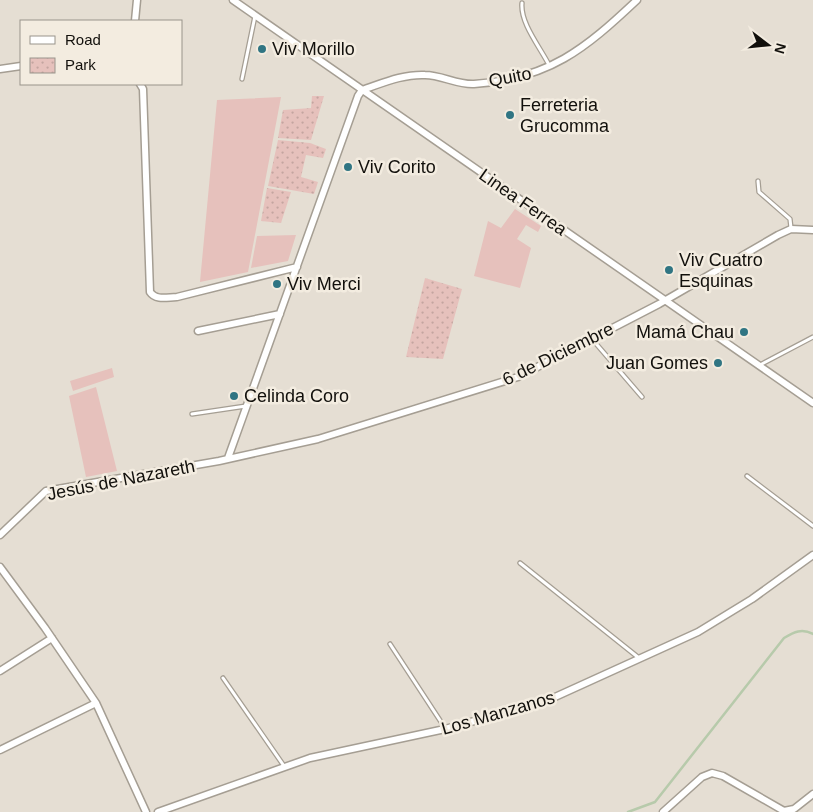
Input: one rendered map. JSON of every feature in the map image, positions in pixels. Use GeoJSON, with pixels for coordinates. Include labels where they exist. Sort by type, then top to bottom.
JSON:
{"type":"FeatureCollection","features":[{"type":"Feature","properties":{"kind":"street"},"geometry":{"type":"LineString","coordinates":[[135,20],[137,0]]}},
{"type":"Feature","properties":{"kind":"street","name":"Linea Ferrea"},"geometry":{"type":"LineString","coordinates":[[233,0],[664,301],[813,402]]}},
{"type":"Feature","properties":{"kind":"street","name":"Quito"},"geometry":{"type":"LineString","coordinates":[[362,90],[401,76],[426,74],[472,84],[517,77],[550,68],[600,35],[637,0]]}},
{"type":"Feature","properties":{"kind":"street"},"geometry":{"type":"LineString","coordinates":[[0,69],[20,66]]}},
{"type":"Feature","properties":{"kind":"street"},"geometry":{"type":"LineString","coordinates":[[141,85],[143,89],[150,292],[152,296],[158,298],[177,296],[297,267]]}},
{"type":"Feature","properties":{"kind":"street"},"geometry":{"type":"LineString","coordinates":[[228,458],[358,96],[362,90]]}},
{"type":"Feature","properties":{"kind":"street"},"geometry":{"type":"LineString","coordinates":[[791,229],[813,230]]}},
{"type":"Feature","properties":{"kind":"street","name":"6 de Diciembre"},"geometry":{"type":"LineString","coordinates":[[228,458],[318,439],[518,377],[664,301],[791,229]]}},
{"type":"Feature","properties":{"kind":"street"},"geometry":{"type":"LineString","coordinates":[[198,331],[280,314]]}},
{"type":"Feature","properties":{"kind":"street","name":"Jesús de Nazareth"},"geometry":{"type":"LineString","coordinates":[[0,536],[46,491],[228,458]]}},
{"type":"Feature","properties":{"kind":"street","name":"Los Manzanos"},"geometry":{"type":"LineString","coordinates":[[158,812],[310,758],[445,729],[544,702],[677,643],[724,617],[813,555]]}},
{"type":"Feature","properties":{"kind":"street"},"geometry":{"type":"LineString","coordinates":[[0,567],[52,638],[96,703],[146,812]]}},
{"type":"Feature","properties":{"kind":"street"},"geometry":{"type":"LineString","coordinates":[[0,671],[52,638]]}},
{"type":"Feature","properties":{"kind":"street"},"geometry":{"type":"LineString","coordinates":[[0,750],[96,703]]}},
{"type":"Feature","properties":{"kind":"street"},"geometry":{"type":"LineString","coordinates":[[666,811],[702,776],[712,773],[723,776],[784,811],[794,809],[813,794]]}},
{"type":"Feature","properties":{"kind":"lane"},"geometry":{"type":"LineString","coordinates":[[522,3],[526,20],[550,68]]}},
{"type":"Feature","properties":{"kind":"lane"},"geometry":{"type":"LineString","coordinates":[[242,79],[255,15]]}},
{"type":"Feature","properties":{"kind":"lane"},"geometry":{"type":"LineString","coordinates":[[758,181],[760,192],[790,219],[791,229]]}},
{"type":"Feature","properties":{"kind":"lane"},"geometry":{"type":"LineString","coordinates":[[758,366],[813,337]]}},
{"type":"Feature","properties":{"kind":"lane"},"geometry":{"type":"LineString","coordinates":[[592,338],[642,397]]}},
{"type":"Feature","properties":{"kind":"lane"},"geometry":{"type":"LineString","coordinates":[[192,414],[247,406]]}},
{"type":"Feature","properties":{"kind":"lane"},"geometry":{"type":"LineString","coordinates":[[747,476],[813,526]]}},
{"type":"Feature","properties":{"kind":"lane"},"geometry":{"type":"LineString","coordinates":[[520,563],[640,658]]}},
{"type":"Feature","properties":{"kind":"lane"},"geometry":{"type":"LineString","coordinates":[[390,644],[445,729]]}},
{"type":"Feature","properties":{"kind":"lane"},"geometry":{"type":"LineString","coordinates":[[223,678],[284,767]]}},
{"type":"Feature","properties":{"kind":"green space"},"geometry":{"type":"Polygon","coordinates":[[[312,96],[324,96],[311,140],[278,138],[283,110],[311,108],[312,96]]]}},
{"type":"Feature","properties":{"kind":"green space"},"geometry":{"type":"Polygon","coordinates":[[[281,97],[248,272],[200,282],[217,100],[281,97]]]}},
{"type":"Feature","properties":{"kind":"green space"},"geometry":{"type":"Polygon","coordinates":[[[278,140],[310,143],[326,149],[323,158],[306,155],[301,177],[318,182],[314,194],[268,186],[278,140]]]}},
{"type":"Feature","properties":{"kind":"green space"},"geometry":{"type":"Polygon","coordinates":[[[267,188],[291,192],[281,223],[261,221],[267,188]]]}},
{"type":"Feature","properties":{"kind":"green space"},"geometry":{"type":"Polygon","coordinates":[[[515,209],[541,226],[538,232],[526,225],[517,239],[531,248],[520,288],[474,276],[488,221],[501,228],[515,209]]]}},
{"type":"Feature","properties":{"kind":"green space"},"geometry":{"type":"Polygon","coordinates":[[[296,235],[288,261],[251,268],[257,236],[296,235]]]}},
{"type":"Feature","properties":{"kind":"green space"},"geometry":{"type":"Polygon","coordinates":[[[425,278],[462,289],[443,359],[406,357],[425,278]]]}},
{"type":"Feature","properties":{"kind":"green space"},"geometry":{"type":"Polygon","coordinates":[[[112,368],[114,377],[73,391],[70,381],[112,368]]]}},
{"type":"Feature","properties":{"kind":"green space"},"geometry":{"type":"Polygon","coordinates":[[[96,387],[117,471],[86,477],[69,396],[96,387]]]}},
{"type":"Feature","properties":{"kind":"waterway"},"geometry":{"type":"LineString","coordinates":[[628,812],[655,802],[784,638],[791,634],[805,631],[813,634]]}},
{"type":"Feature","properties":{"kind":"place","name":"Viv Morillo"},"geometry":{"type":"Point","coordinates":[262,49]}},
{"type":"Feature","properties":{"kind":"place","name":"Ferreteria Grucomma"},"geometry":{"type":"Point","coordinates":[510,115]}},
{"type":"Feature","properties":{"kind":"place","name":"Viv Corito"},"geometry":{"type":"Point","coordinates":[348,167]}},
{"type":"Feature","properties":{"kind":"place","name":"Viv Cuatro Esquinas"},"geometry":{"type":"Point","coordinates":[669,270]}},
{"type":"Feature","properties":{"kind":"place","name":"Viv Merci"},"geometry":{"type":"Point","coordinates":[277,284]}},
{"type":"Feature","properties":{"kind":"place","name":"Mamá Chau"},"geometry":{"type":"Point","coordinates":[744,332]}},
{"type":"Feature","properties":{"kind":"place","name":"Juan Gomes"},"geometry":{"type":"Point","coordinates":[718,363]}},
{"type":"Feature","properties":{"kind":"place","name":"Celinda Coro"},"geometry":{"type":"Point","coordinates":[234,396]}}]}
